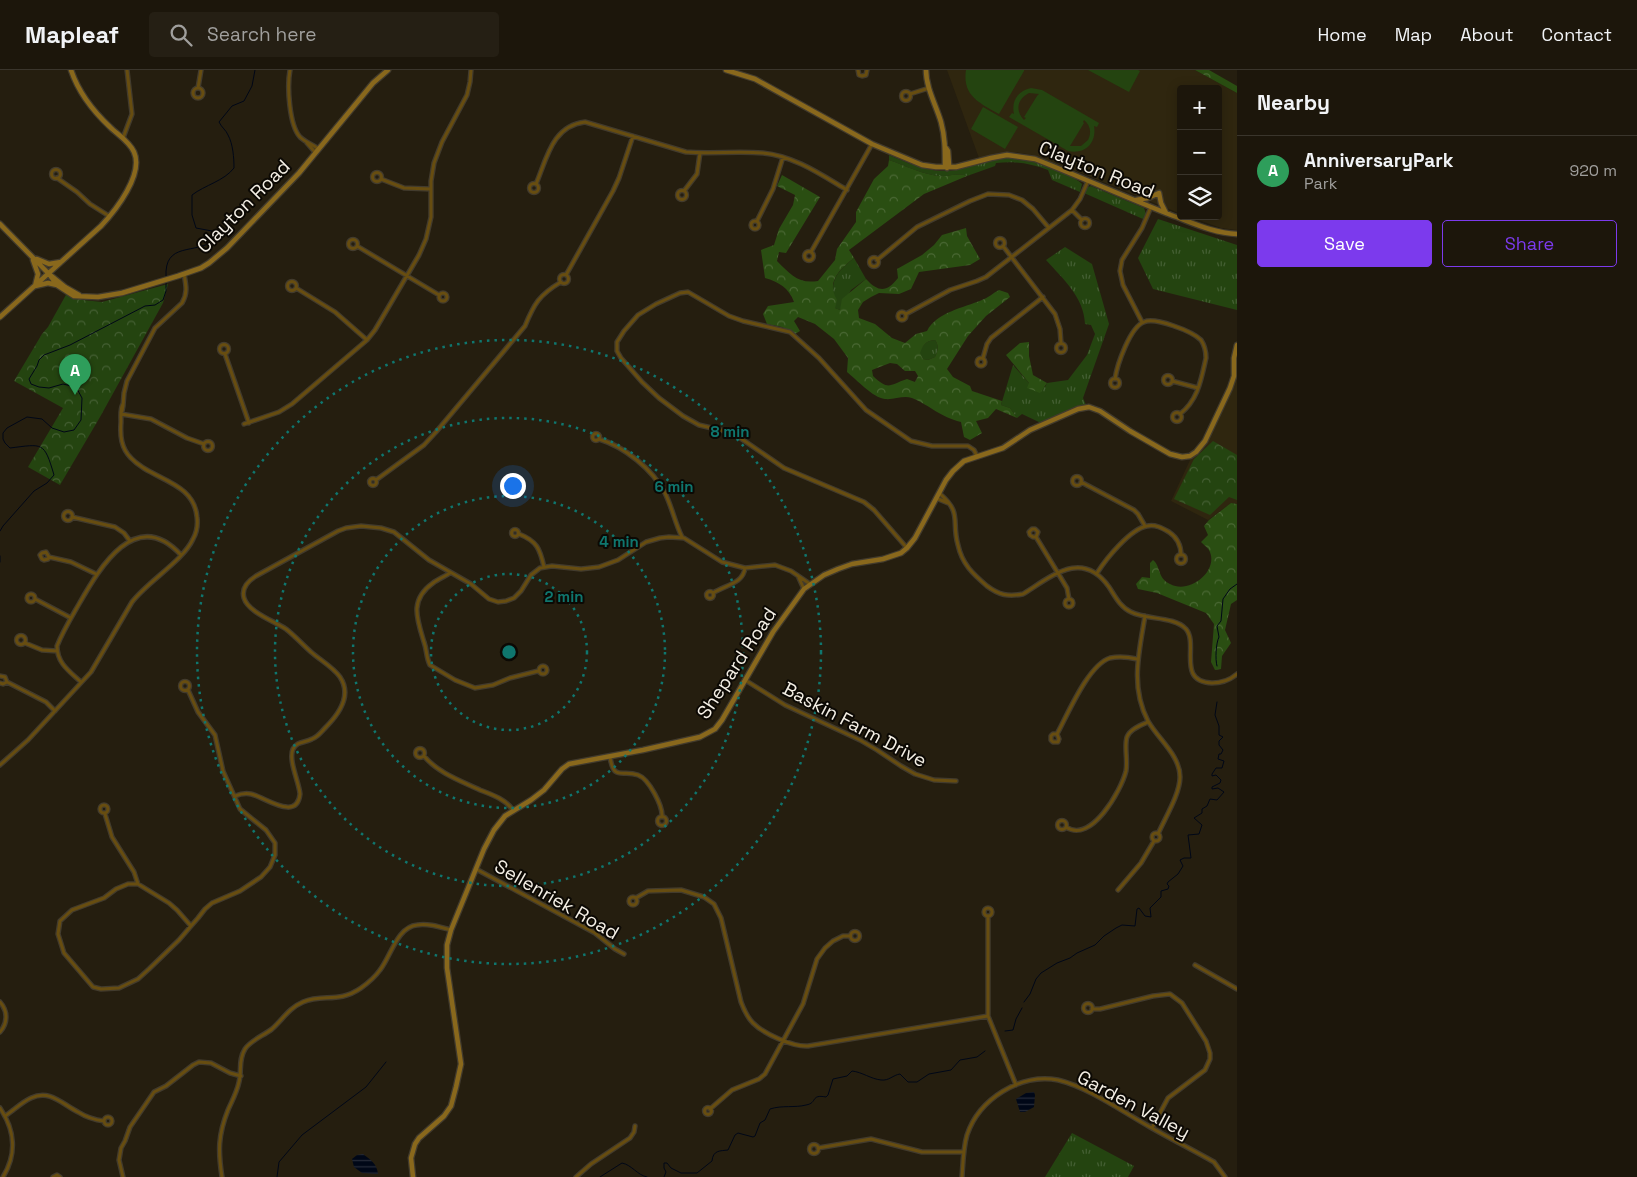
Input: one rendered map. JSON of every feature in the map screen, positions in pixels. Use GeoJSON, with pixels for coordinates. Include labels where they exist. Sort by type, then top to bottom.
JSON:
{"type":"FeatureCollection","features":[{"type":"Feature","properties":{"kind":"street"},"geometry":{"type":"LineString","coordinates":[[0,317],[110,216],[136,172],[137,162],[134,153],[96,112],[79,87],[72,70]]}},
{"type":"Feature","properties":{"kind":"street"},"geometry":{"type":"LineString","coordinates":[[122,138],[132,114],[127,70]]}},
{"type":"Feature","properties":{"kind":"street"},"geometry":{"type":"LineString","coordinates":[[198,88],[201,70]]}},
{"type":"Feature","properties":{"kind":"street"},"geometry":{"type":"LineString","coordinates":[[290,70],[289,94],[293,124],[299,136],[316,147],[317,151]]}},
{"type":"Feature","properties":{"kind":"street","name":"Clayton Road"},"geometry":{"type":"LineString","coordinates":[[0,224],[49,274],[65,287],[81,295],[98,298],[108,296],[201,268],[216,259],[299,173],[373,83],[388,70]]}},
{"type":"Feature","properties":{"kind":"street"},"geometry":{"type":"LineString","coordinates":[[244,424],[279,412],[292,404],[367,340],[376,330],[422,250],[428,234],[431,217],[432,174],[436,157],[466,98],[471,70]]}},
{"type":"Feature","properties":{"kind":"street","name":"Clayton Road"},"geometry":{"type":"LineString","coordinates":[[726,70],[755,79],[872,144],[922,164],[947,167],[964,166],[996,156],[1016,155],[1035,159],[1208,229],[1227,234],[1237,234]]}},
{"type":"Feature","properties":{"kind":"street"},"geometry":{"type":"LineString","coordinates":[[858,70],[859,75],[862,76],[866,75],[867,70]]}},
{"type":"Feature","properties":{"kind":"street"},"geometry":{"type":"LineString","coordinates":[[926,70],[929,88],[941,121],[948,151],[949,164],[947,167]]}},
{"type":"Feature","properties":{"kind":"street"},"geometry":{"type":"LineString","coordinates":[[910,94],[929,88]]}},
{"type":"Feature","properties":{"kind":"street"},"geometry":{"type":"LineString","coordinates":[[536,184],[555,140],[562,130],[570,125],[589,122],[672,149],[700,153],[763,153],[783,156],[802,164],[847,190]]}},
{"type":"Feature","properties":{"kind":"street"},"geometry":{"type":"LineString","coordinates":[[376,480],[424,445],[524,326],[537,300],[548,289],[561,282],[568,281],[566,275],[619,178],[633,136]]}},
{"type":"Feature","properties":{"kind":"street"},"geometry":{"type":"LineString","coordinates":[[811,252],[872,144]]}},
{"type":"Feature","properties":{"kind":"street"},"geometry":{"type":"LineString","coordinates":[[684,191],[698,171],[700,153]]}},
{"type":"Feature","properties":{"kind":"street"},"geometry":{"type":"LineString","coordinates":[[757,222],[773,189],[783,156]]}},
{"type":"Feature","properties":{"kind":"street"},"geometry":{"type":"LineString","coordinates":[[57,178],[90,204],[110,216]]}},
{"type":"Feature","properties":{"kind":"street"},"geometry":{"type":"LineString","coordinates":[[381,179],[404,188],[431,189]]}},
{"type":"Feature","properties":{"kind":"street"},"geometry":{"type":"LineString","coordinates":[[906,314],[950,290],[982,279],[1012,257],[1072,210],[1080,199],[1088,180]]}},
{"type":"Feature","properties":{"kind":"street"},"geometry":{"type":"LineString","coordinates":[[1134,200],[1148,198],[1159,193],[1160,203],[1166,213]]}},
{"type":"Feature","properties":{"kind":"street"},"geometry":{"type":"LineString","coordinates":[[878,260],[914,229],[970,200],[988,194],[1009,195],[1022,200],[1033,209],[1049,228]]}},
{"type":"Feature","properties":{"kind":"street"},"geometry":{"type":"LineString","coordinates":[[1142,322],[1123,285],[1120,272],[1122,260],[1142,228],[1151,207]]}},
{"type":"Feature","properties":{"kind":"street"},"geometry":{"type":"LineString","coordinates":[[1072,210],[1082,220]]}},
{"type":"Feature","properties":{"kind":"street"},"geometry":{"type":"LineString","coordinates":[[357,246],[439,294]]}},
{"type":"Feature","properties":{"kind":"street"},"geometry":{"type":"LineString","coordinates":[[1003,246],[1053,311],[1059,323],[1061,343]]}},
{"type":"Feature","properties":{"kind":"street"},"geometry":{"type":"LineString","coordinates":[[31,256],[46,263],[62,262]]}},
{"type":"Feature","properties":{"kind":"street"},"geometry":{"type":"LineString","coordinates":[[31,256],[38,274],[35,286]]}},
{"type":"Feature","properties":{"kind":"street","name":"Clayton Road"},"geometry":{"type":"LineString","coordinates":[[49,274],[57,285],[74,296],[81,295]]}},
{"type":"Feature","properties":{"kind":"street"},"geometry":{"type":"LineString","coordinates":[[0,765],[28,740],[91,672],[138,593],[181,555],[195,536],[197,519],[194,505],[182,490],[137,464],[125,450],[121,438],[122,404],[128,379],[155,331],[184,299],[187,289],[184,274]]}},
{"type":"Feature","properties":{"kind":"street"},"geometry":{"type":"LineString","coordinates":[[35,286],[48,283],[57,285]]}},
{"type":"Feature","properties":{"kind":"street"},"geometry":{"type":"LineString","coordinates":[[296,288],[335,312],[367,340]]}},
{"type":"Feature","properties":{"kind":"street"},"geometry":{"type":"LineString","coordinates":[[977,456],[974,450],[968,446],[932,446],[911,441],[866,410],[819,358],[790,332],[729,316],[688,292],[680,293],[643,312],[628,325],[616,346],[621,358],[642,382],[671,408],[699,425],[733,433],[784,468],[864,502],[874,510],[907,548],[915,538],[946,480],[964,461],[1003,448],[1030,430],[1078,409],[1089,407],[1100,411],[1170,454],[1182,457],[1190,456],[1196,452],[1204,441],[1230,388],[1234,376],[1234,358],[1237,345]]}},
{"type":"Feature","properties":{"kind":"street"},"geometry":{"type":"LineString","coordinates":[[983,358],[986,344],[991,338],[1043,297]]}},
{"type":"Feature","properties":{"kind":"street"},"geometry":{"type":"LineString","coordinates":[[1115,379],[1132,333],[1142,322],[1157,320],[1194,336],[1201,341],[1206,356],[1198,388],[1190,406],[1180,414]]}},
{"type":"Feature","properties":{"kind":"street"},"geometry":{"type":"LineString","coordinates":[[225,354],[249,423]]}},
{"type":"Feature","properties":{"kind":"street"},"geometry":{"type":"LineString","coordinates":[[1172,382],[1198,388]]}},
{"type":"Feature","properties":{"kind":"street"},"geometry":{"type":"LineString","coordinates":[[121,413],[151,419],[187,438],[204,444]]}},
{"type":"Feature","properties":{"kind":"street"},"geometry":{"type":"LineString","coordinates":[[599,439],[629,455],[654,478],[665,493],[682,538]]}},
{"type":"Feature","properties":{"kind":"street"},"geometry":{"type":"LineString","coordinates":[[1081,482],[1134,510],[1144,526]]}},
{"type":"Feature","properties":{"kind":"street"},"geometry":{"type":"LineString","coordinates":[[938,496],[947,500],[955,512],[957,542],[964,562],[974,575],[992,590],[1009,596],[1023,594],[1067,568],[1081,567],[1097,573],[1124,609],[1132,613],[1178,623],[1186,629],[1191,639],[1189,657],[1191,669],[1198,678],[1208,683],[1216,683],[1228,680],[1237,674]]}},
{"type":"Feature","properties":{"kind":"street"},"geometry":{"type":"LineString","coordinates":[[72,517],[115,527],[124,533],[130,541]]}},
{"type":"Feature","properties":{"kind":"street"},"geometry":{"type":"LineString","coordinates":[[236,796],[251,794],[283,807],[290,807],[296,804],[300,794],[292,763],[292,751],[301,742],[318,736],[332,722],[343,706],[344,695],[343,684],[335,672],[293,634],[247,604],[244,598],[246,584],[250,579],[346,528],[361,526],[381,528],[394,532],[429,560],[470,584],[489,599],[502,602],[510,600],[517,595],[532,576],[544,567],[558,566],[581,569],[599,567],[618,560],[652,540],[660,538],[682,538],[722,562],[745,568],[774,565],[791,571],[810,584]]}},
{"type":"Feature","properties":{"kind":"street"},"geometry":{"type":"LineString","coordinates":[[1097,573],[1116,548],[1144,526],[1158,526],[1172,534],[1179,543],[1181,555]]}},
{"type":"Feature","properties":{"kind":"street"},"geometry":{"type":"LineString","coordinates":[[519,534],[529,538],[537,546],[541,552],[544,567]]}},
{"type":"Feature","properties":{"kind":"street"},"geometry":{"type":"LineString","coordinates":[[81,682],[61,663],[57,646],[59,639],[96,574],[107,561],[130,541],[146,536],[158,538],[171,545],[181,555]]}},
{"type":"Feature","properties":{"kind":"street"},"geometry":{"type":"LineString","coordinates":[[1036,536],[1067,588],[1069,599]]}},
{"type":"Feature","properties":{"kind":"street","name":"Shepard Road"},"geometry":{"type":"LineString","coordinates":[[412,1177],[411,1158],[415,1144],[419,1138],[444,1116],[454,1096],[460,1073],[459,1047],[446,962],[446,946],[476,869],[494,830],[505,816],[538,796],[569,764],[708,734],[722,720],[782,619],[804,589],[838,569],[852,564],[883,559],[900,553],[907,548]]}},
{"type":"Feature","properties":{"kind":"street"},"geometry":{"type":"LineString","coordinates":[[49,557],[71,562],[96,574]]}},
{"type":"Feature","properties":{"kind":"street"},"geometry":{"type":"LineString","coordinates":[[713,593],[741,579],[745,568]]}},
{"type":"Feature","properties":{"kind":"street"},"geometry":{"type":"LineString","coordinates":[[450,573],[427,588],[417,607],[417,620],[430,665],[455,680],[475,688],[492,685],[538,671]]}},
{"type":"Feature","properties":{"kind":"street"},"geometry":{"type":"LineString","coordinates":[[799,577],[804,589]]}},
{"type":"Feature","properties":{"kind":"street"},"geometry":{"type":"LineString","coordinates":[[35,599],[71,618]]}},
{"type":"Feature","properties":{"kind":"street"},"geometry":{"type":"LineString","coordinates":[[1118,890],[1141,863],[1154,841],[1160,839],[1158,834],[1179,785],[1178,767],[1148,722],[1139,697],[1136,672],[1145,616]]}},
{"type":"Feature","properties":{"kind":"street"},"geometry":{"type":"LineString","coordinates":[[25,642],[42,650],[57,651]]}},
{"type":"Feature","properties":{"kind":"street"},"geometry":{"type":"LineString","coordinates":[[1057,734],[1088,677],[1096,667],[1105,660],[1116,657],[1137,659]]}},
{"type":"Feature","properties":{"kind":"street"},"geometry":{"type":"LineString","coordinates":[[0,676],[5,677],[7,682],[46,702],[55,711]]}},
{"type":"Feature","properties":{"kind":"street","name":"Baskin Farm Drive"},"geometry":{"type":"LineString","coordinates":[[745,680],[785,705],[860,740],[915,774],[934,780],[956,781]]}},
{"type":"Feature","properties":{"kind":"street"},"geometry":{"type":"LineString","coordinates":[[0,683],[4,684],[7,682]]}},
{"type":"Feature","properties":{"kind":"street"},"geometry":{"type":"LineString","coordinates":[[188,690],[198,712],[214,735],[223,771],[240,808],[271,836],[275,843],[274,858],[268,870],[237,893],[212,903],[171,948],[138,979],[123,986],[113,989],[98,989],[93,986],[64,953],[58,934],[60,921],[72,910],[104,898],[121,886],[138,884],[169,903],[191,926]]}},
{"type":"Feature","properties":{"kind":"street"},"geometry":{"type":"LineString","coordinates":[[1066,827],[1078,831],[1091,826],[1097,821],[1117,792],[1124,778],[1127,761],[1126,743],[1129,733],[1148,722]]}},
{"type":"Feature","properties":{"kind":"street"},"geometry":{"type":"LineString","coordinates":[[424,756],[431,765],[507,802],[513,810]]}},
{"type":"Feature","properties":{"kind":"street"},"geometry":{"type":"LineString","coordinates":[[610,756],[612,766],[616,771],[622,774],[635,774],[643,778],[654,792],[663,810],[662,817]]}},
{"type":"Feature","properties":{"kind":"street"},"geometry":{"type":"LineString","coordinates":[[105,814],[112,837],[134,872],[138,884]]}},
{"type":"Feature","properties":{"kind":"street","name":"Sellenriek Road"},"geometry":{"type":"LineString","coordinates":[[476,869],[595,933],[624,954]]}},
{"type":"Feature","properties":{"kind":"street"},"geometry":{"type":"LineString","coordinates":[[636,898],[648,891],[681,890],[704,897],[714,904],[721,918],[744,1010],[756,1026],[783,1041],[799,1046],[808,1046],[988,1016]]}},
{"type":"Feature","properties":{"kind":"street"},"geometry":{"type":"LineString","coordinates":[[988,917],[988,1016],[1016,1085]]}},
{"type":"Feature","properties":{"kind":"street"},"geometry":{"type":"LineString","coordinates":[[222,1177],[219,1150],[220,1136],[241,1076],[240,1061],[250,1043],[273,1028],[294,1007],[308,1000],[345,997],[362,987],[380,969],[399,937],[408,928],[416,925],[425,925],[451,930]]}},
{"type":"Feature","properties":{"kind":"street"},"geometry":{"type":"LineString","coordinates":[[710,1109],[732,1090],[763,1076],[803,1004],[814,966],[820,954],[833,941],[843,936],[850,936]]}},
{"type":"Feature","properties":{"kind":"street"},"geometry":{"type":"LineString","coordinates":[[1195,965],[1237,989]]}},
{"type":"Feature","properties":{"kind":"street"},"geometry":{"type":"LineString","coordinates":[[1092,1009],[1100,1009],[1153,996],[1170,994],[1182,1003],[1208,1045],[1210,1053],[1208,1065],[1200,1074],[1168,1098],[1152,1128]]}},
{"type":"Feature","properties":{"kind":"street"},"geometry":{"type":"LineString","coordinates":[[0,1002],[6,1017],[0,1032]]}},
{"type":"Feature","properties":{"kind":"street"},"geometry":{"type":"LineString","coordinates":[[122,1177],[119,1160],[121,1148],[130,1127],[154,1092],[166,1086],[184,1071],[199,1062],[211,1062],[230,1073],[241,1076]]}},
{"type":"Feature","properties":{"kind":"street","name":"Garden Valley"},"geometry":{"type":"LineString","coordinates":[[962,1177],[964,1152],[968,1135],[978,1114],[995,1096],[1016,1085],[1032,1080],[1044,1079],[1067,1083],[1106,1102],[1214,1162],[1225,1177]]}},
{"type":"Feature","properties":{"kind":"street"},"geometry":{"type":"LineString","coordinates":[[5,1116],[29,1099],[44,1095],[60,1100],[79,1114],[104,1121]]}},
{"type":"Feature","properties":{"kind":"street"},"geometry":{"type":"LineString","coordinates":[[0,1108],[11,1128],[13,1145],[10,1162],[4,1177]]}},
{"type":"Feature","properties":{"kind":"street"},"geometry":{"type":"LineString","coordinates":[[576,1177],[591,1164],[630,1138],[635,1130],[635,1126]]}},
{"type":"Feature","properties":{"kind":"street"},"geometry":{"type":"LineString","coordinates":[[818,1148],[871,1139],[922,1152],[964,1152]]}},
{"type":"Feature","properties":{"kind":"street"},"geometry":{"type":"LineString","coordinates":[[53,1177],[57,1175],[60,1177]]}},
{"type":"Feature","properties":{"kind":"shaded area"},"geometry":{"type":"Polygon","coordinates":[[[947,70],[1195,70],[1237,93],[1237,230],[1221,228],[1198,220],[1222,220],[1222,85],[1177,85],[1177,212],[1033,155],[1015,152],[979,158],[947,70]]]}},
{"type":"Feature","properties":{"kind":"shaded area"},"geometry":{"type":"Polygon","coordinates":[[[1237,357],[1237,504],[1231,503],[1208,520],[1171,501],[1191,458],[1201,449],[1235,379],[1237,357]]]}},
{"type":"Feature","properties":{"kind":"green space"},"geometry":{"type":"Polygon","coordinates":[[[966,70],[1024,71],[999,114],[974,98],[965,79],[966,70]]]}},
{"type":"Feature","properties":{"kind":"green space"},"geometry":{"type":"Polygon","coordinates":[[[1088,70],[1138,70],[1140,71],[1129,92],[1088,70]]]}},
{"type":"Feature","properties":{"kind":"green space"},"geometry":{"type":"Polygon","coordinates":[[[1195,70],[1209,70],[1237,86],[1237,93],[1195,70]]]}},
{"type":"Feature","properties":{"kind":"green space"},"geometry":{"type":"Polygon","coordinates":[[[1026,89],[1042,90],[1099,123],[1097,127],[1094,126],[1092,142],[1080,151],[1068,151],[1009,117],[1012,113],[1014,114],[1013,109],[1016,97],[1026,89]],[[1029,93],[1022,98],[1018,109],[1024,120],[1039,94],[1029,93]],[[1084,120],[1070,146],[1081,146],[1088,140],[1090,129],[1084,120]]]}},
{"type":"Feature","properties":{"kind":"green space"},"geometry":{"type":"Polygon","coordinates":[[[983,107],[1018,127],[1005,149],[971,129],[983,107]]]}},
{"type":"Feature","properties":{"kind":"green space"},"geometry":{"type":"Polygon","coordinates":[[[889,155],[908,163],[940,171],[964,168],[1000,158],[1022,159],[1066,174],[1082,184],[1080,192],[1052,180],[1048,170],[1016,162],[996,163],[995,166],[967,176],[960,174],[939,176],[920,172],[889,160],[889,155]]]}},
{"type":"Feature","properties":{"kind":"green space"},"geometry":{"type":"Polygon","coordinates":[[[889,160],[933,175],[960,174],[967,176],[924,194],[849,250],[854,258],[843,267],[834,282],[834,294],[837,300],[835,308],[840,310],[842,299],[866,279],[879,289],[890,286],[898,278],[897,269],[922,255],[942,235],[966,228],[967,236],[980,259],[970,265],[919,272],[911,289],[899,294],[879,293],[863,302],[858,310],[859,318],[875,324],[892,338],[905,343],[916,334],[927,331],[937,319],[951,311],[984,299],[999,290],[1008,293],[1010,297],[986,316],[968,336],[947,369],[953,377],[970,386],[972,391],[1002,401],[1001,405],[1010,408],[1017,418],[996,409],[988,418],[976,421],[982,433],[970,440],[964,437],[961,422],[947,417],[919,401],[909,397],[885,399],[870,392],[847,372],[848,358],[834,339],[815,324],[798,317],[794,321],[800,331],[795,334],[782,327],[767,324],[763,314],[768,306],[794,302],[783,286],[765,278],[761,250],[774,245],[779,229],[793,205],[795,195],[777,186],[782,175],[820,197],[786,253],[779,252],[777,261],[795,277],[811,282],[818,281],[835,260],[837,249],[856,222],[856,212],[874,179],[888,166],[889,160]],[[935,340],[927,342],[923,346],[920,353],[923,359],[928,360],[935,357],[938,348],[935,340]],[[890,363],[872,370],[873,376],[886,385],[893,385],[907,379],[915,382],[918,376],[915,371],[905,371],[897,364],[890,363]]]}},
{"type":"Feature","properties":{"kind":"green space"},"geometry":{"type":"Polygon","coordinates":[[[1091,186],[1144,208],[1146,214],[1143,219],[1084,193],[1091,186]]]}},
{"type":"Feature","properties":{"kind":"green space"},"geometry":{"type":"Polygon","coordinates":[[[1158,219],[1237,245],[1237,310],[1153,289],[1138,258],[1158,219]]]}},
{"type":"Feature","properties":{"kind":"green space"},"geometry":{"type":"Polygon","coordinates":[[[1065,247],[1092,264],[1109,324],[1083,398],[1086,405],[1041,423],[1022,414],[1017,418],[1010,408],[1001,405],[1013,365],[1029,383],[1045,387],[1047,383],[1068,380],[1087,355],[1095,334],[1091,325],[1085,324],[1081,305],[1072,289],[1046,260],[1065,247]]]}},
{"type":"Feature","properties":{"kind":"green space"},"geometry":{"type":"Polygon","coordinates":[[[854,258],[866,279],[851,290],[840,310],[835,308],[833,285],[837,274],[854,258]]]}},
{"type":"Feature","properties":{"kind":"green space"},"geometry":{"type":"Polygon","coordinates":[[[168,284],[163,303],[60,485],[28,467],[63,408],[14,381],[67,293],[83,300],[102,302],[168,284]]]}},
{"type":"Feature","properties":{"kind":"green space"},"geometry":{"type":"Polygon","coordinates":[[[935,340],[938,348],[935,357],[928,360],[923,359],[919,353],[922,348],[927,342],[935,340]]]}},
{"type":"Feature","properties":{"kind":"green space"},"geometry":{"type":"Polygon","coordinates":[[[1029,342],[1029,356],[1033,375],[1047,383],[1040,393],[1027,388],[1029,383],[1006,355],[1020,343],[1029,342]]]}},
{"type":"Feature","properties":{"kind":"green space"},"geometry":{"type":"Polygon","coordinates":[[[1213,441],[1237,455],[1237,500],[1229,497],[1210,515],[1174,499],[1194,459],[1213,441]]]}},
{"type":"Feature","properties":{"kind":"green space"},"geometry":{"type":"Polygon","coordinates":[[[1231,503],[1237,504],[1237,600],[1231,604],[1225,630],[1231,643],[1222,656],[1221,669],[1215,670],[1211,662],[1214,624],[1206,613],[1157,593],[1138,589],[1136,584],[1142,577],[1150,578],[1150,563],[1153,560],[1163,579],[1170,584],[1178,587],[1186,586],[1201,579],[1207,572],[1211,558],[1209,550],[1201,542],[1208,535],[1204,526],[1231,503]]]}},
{"type":"Feature","properties":{"kind":"green space"},"geometry":{"type":"Polygon","coordinates":[[[1072,1133],[1134,1166],[1128,1177],[1045,1177],[1072,1133]]]}},
{"type":"Feature","properties":{"kind":"water"},"geometry":{"type":"Polygon","coordinates":[[[1034,1092],[1034,1107],[1025,1112],[1020,1112],[1016,1099],[1026,1093],[1034,1092]]]}},
{"type":"Feature","properties":{"kind":"water"},"geometry":{"type":"Polygon","coordinates":[[[363,1154],[375,1165],[378,1174],[362,1173],[354,1167],[352,1159],[357,1155],[363,1154]]]}},
{"type":"Feature","properties":{"kind":"waterway"},"geometry":{"type":"LineString","coordinates":[[166,277],[167,266],[170,258],[175,253],[199,247],[215,240],[212,231],[196,228],[192,215],[192,195],[220,180],[234,168],[231,143],[219,122],[232,106],[244,101],[252,86],[255,70]]}},
{"type":"Feature","properties":{"kind":"waterway"},"geometry":{"type":"LineString","coordinates":[[0,531],[34,491],[47,483],[54,475],[48,456],[41,447],[10,448],[3,439],[3,433],[7,428],[27,417],[42,419],[52,428],[64,432],[74,430],[81,420],[82,398],[76,387],[63,384],[49,388],[31,384],[29,379],[39,360],[44,355],[70,345],[145,306],[155,305],[163,300],[166,291],[166,281]]}},
{"type":"Feature","properties":{"kind":"waterway"},"geometry":{"type":"LineString","coordinates":[[0,556],[0,562]]}},
{"type":"Feature","properties":{"kind":"waterway"},"geometry":{"type":"LineString","coordinates":[[1217,666],[1216,651],[1219,637],[1217,626],[1221,621],[1223,599],[1230,589],[1237,584]]}},
{"type":"Feature","properties":{"kind":"waterway"},"geometry":{"type":"LineString","coordinates":[[1024,1002],[1041,973],[1057,963],[1095,945],[1116,928],[1122,925],[1135,926],[1137,909],[1139,908],[1145,916],[1151,917],[1150,908],[1161,897],[1161,891],[1168,889],[1168,882],[1178,874],[1183,866],[1180,860],[1191,858],[1188,835],[1199,834],[1202,825],[1194,818],[1202,813],[1202,809],[1207,806],[1210,799],[1217,800],[1224,792],[1218,788],[1212,789],[1221,780],[1216,775],[1212,776],[1212,774],[1216,768],[1222,768],[1224,761],[1218,759],[1219,754],[1223,750],[1219,745],[1219,741],[1223,737],[1219,735],[1219,726],[1215,715],[1217,702]]}},
{"type":"Feature","properties":{"kind":"waterway"},"geometry":{"type":"LineString","coordinates":[[1005,1031],[1013,1030],[1022,1008]]}},
{"type":"Feature","properties":{"kind":"waterway"},"geometry":{"type":"LineString","coordinates":[[664,1177],[666,1172],[664,1163],[667,1163],[671,1168],[681,1173],[697,1173],[712,1161],[715,1153],[728,1150],[735,1135],[738,1133],[755,1136],[760,1123],[765,1120],[770,1109],[806,1105],[818,1097],[826,1097],[833,1079],[847,1076],[852,1071],[881,1080],[886,1080],[900,1074],[908,1082],[917,1082],[929,1074],[951,1070],[960,1060],[977,1057],[985,1051]]}},
{"type":"Feature","properties":{"kind":"waterway"},"geometry":{"type":"LineString","coordinates":[[277,1177],[279,1162],[302,1135],[366,1087],[386,1062]]}},
{"type":"Feature","properties":{"kind":"waterway"},"geometry":{"type":"LineString","coordinates":[[600,1177],[622,1163],[647,1177]]}},
{"type":"Feature","properties":{"kind":"place","name":"AnniversaryPark"},"geometry":{"type":"Point","coordinates":[75,395]}}]}
